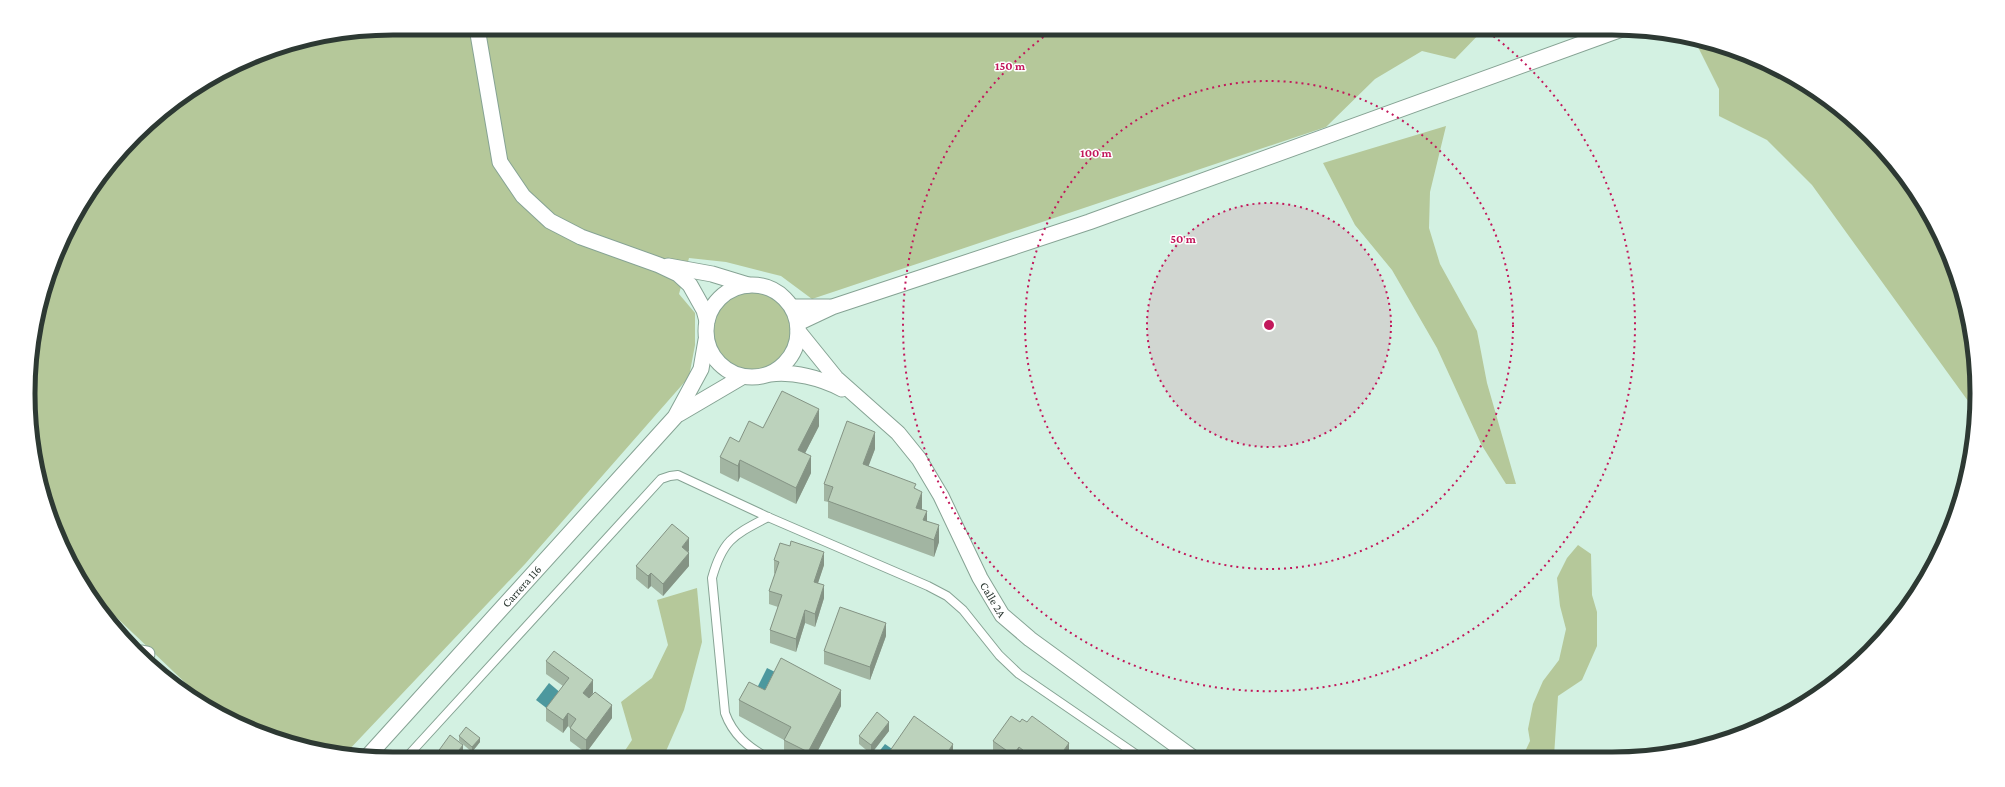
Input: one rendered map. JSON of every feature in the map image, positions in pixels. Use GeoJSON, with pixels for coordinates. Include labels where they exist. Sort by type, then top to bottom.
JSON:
{"type":"FeatureCollection","features":[{"type":"Feature","properties":{"kind":"street"},"geometry":{"type":"LineString","coordinates":[[478,35],[500,162],[523,196],[550,221],[581,237],[659,265],[678,274],[690,285],[707,320]]}},
{"type":"Feature","properties":{"kind":"street"},"geometry":{"type":"LineString","coordinates":[[798,327],[832,307],[1089,222],[1605,35]]}},
{"type":"Feature","properties":{"kind":"street"},"geometry":{"type":"LineString","coordinates":[[659,265],[712,274],[748,285]]}},
{"type":"Feature","properties":{"kind":"street"},"geometry":{"type":"LineString","coordinates":[[760,285],[773,289],[783,296],[792,307],[798,327],[796,345],[790,357],[781,367],[770,374],[756,378],[742,377],[730,372],[719,364],[711,353],[706,340],[707,320],[717,300],[736,287],[760,285]]}},
{"type":"Feature","properties":{"kind":"street"},"geometry":{"type":"LineString","coordinates":[[792,307],[832,307]]}},
{"type":"Feature","properties":{"kind":"street","name":"Calle 2A"},"geometry":{"type":"LineString","coordinates":[[798,327],[825,366],[851,393],[898,433],[919,459],[941,496],[980,578],[1002,614],[1030,639],[1185,752]]}},
{"type":"Feature","properties":{"kind":"street","name":"Carrera 116"},"geometry":{"type":"LineString","coordinates":[[372,751],[675,417],[701,369],[706,340]]}},
{"type":"Feature","properties":{"kind":"street","name":"Calle 2A"},"geometry":{"type":"LineString","coordinates":[[770,374],[780,372],[796,374],[829,382],[851,393]]}},
{"type":"Feature","properties":{"kind":"street","name":"Carrera 116"},"geometry":{"type":"LineString","coordinates":[[675,417],[696,403],[742,377]]}},
{"type":"Feature","properties":{"kind":"lane"},"geometry":{"type":"LineString","coordinates":[[411,752],[661,479],[670,476],[678,476],[768,517],[928,586],[947,596],[963,610],[999,655],[1019,674],[1133,752]]}},
{"type":"Feature","properties":{"kind":"lane"},"geometry":{"type":"LineString","coordinates":[[758,752],[738,737],[729,724],[725,713],[712,578],[717,559],[726,543],[768,517]]}},
{"type":"Feature","properties":{"kind":"green space"},"geometry":{"type":"Polygon","coordinates":[[[394,35],[1478,35],[1455,59],[1422,51],[1375,79],[1326,127],[812,299],[781,276],[726,262],[689,258],[679,294],[695,313],[695,345],[689,377],[525,564],[350,749],[301,740],[278,733],[256,725],[214,704],[197,694],[115,616],[111,615],[95,593],[72,552],[54,509],[42,463],[38,440],[35,394],[38,347],[47,301],[62,256],[83,214],[95,194],[124,157],[157,124],[194,95],[256,62],[301,47],[324,42],[347,38],[394,35]]]}},
{"type":"Feature","properties":{"kind":"green space"},"geometry":{"type":"Polygon","coordinates":[[[1697,46],[1749,62],[1811,95],[1848,124],[1865,140],[1896,175],[1922,214],[1943,256],[1951,278],[1958,301],[1967,347],[1970,403],[1812,185],[1767,140],[1719,116],[1719,89],[1697,46]]]}},
{"type":"Feature","properties":{"kind":"green space"},"geometry":{"type":"Polygon","coordinates":[[[1446,126],[1430,192],[1429,228],[1440,264],[1477,331],[1487,383],[1516,484],[1506,484],[1481,444],[1437,348],[1392,270],[1355,225],[1323,163],[1446,126]]]}},
{"type":"Feature","properties":{"kind":"green space"},"geometry":{"type":"Polygon","coordinates":[[[752,285],[770,288],[785,298],[795,313],[798,331],[795,349],[785,364],[770,374],[752,377],[734,374],[719,364],[709,349],[706,331],[709,313],[719,298],[734,288],[752,285]]]}},
{"type":"Feature","properties":{"kind":"green space"},"geometry":{"type":"Polygon","coordinates":[[[1578,545],[1591,554],[1592,595],[1597,612],[1597,646],[1582,680],[1558,696],[1554,752],[1525,752],[1530,741],[1528,729],[1533,704],[1543,681],[1559,660],[1566,629],[1560,606],[1557,578],[1567,558],[1578,545]]]}},
{"type":"Feature","properties":{"kind":"green space"},"geometry":{"type":"Polygon","coordinates":[[[697,588],[702,642],[684,710],[666,752],[624,752],[632,740],[621,702],[652,678],[668,645],[657,600],[697,588]]]}},
{"type":"Feature","properties":{"kind":"water"},"geometry":{"type":"Polygon","coordinates":[[[767,668],[779,674],[764,704],[752,698],[767,668]]]}},
{"type":"Feature","properties":{"kind":"water"},"geometry":{"type":"Polygon","coordinates":[[[549,683],[562,694],[549,710],[536,700],[549,683]]]}},
{"type":"Feature","properties":{"kind":"water"},"geometry":{"type":"Polygon","coordinates":[[[885,744],[895,751],[894,752],[879,752],[885,744]]]}},
{"type":"Feature","properties":{"kind":"building"},"geometry":{"type":"Polygon","coordinates":[[[782,391],[819,409],[798,450],[811,456],[796,488],[740,460],[738,466],[720,457],[730,437],[739,442],[749,421],[763,428],[782,391]]]}},
{"type":"Feature","properties":{"kind":"building"},"geometry":{"type":"Polygon","coordinates":[[[847,421],[875,432],[863,464],[916,484],[914,488],[922,492],[916,508],[927,511],[923,520],[939,525],[934,540],[828,501],[833,487],[824,484],[847,421]]]}},
{"type":"Feature","properties":{"kind":"building"},"geometry":{"type":"Polygon","coordinates":[[[672,524],[689,538],[682,547],[689,553],[663,584],[651,573],[648,576],[636,566],[672,524]]]}},
{"type":"Feature","properties":{"kind":"building"},"geometry":{"type":"Polygon","coordinates":[[[791,541],[824,552],[814,582],[824,585],[815,614],[805,610],[796,639],[770,630],[782,595],[769,591],[779,562],[774,560],[780,543],[790,546],[791,541]]]}},
{"type":"Feature","properties":{"kind":"building"},"geometry":{"type":"Polygon","coordinates":[[[840,607],[886,623],[870,667],[824,651],[840,607]]]}},
{"type":"Feature","properties":{"kind":"building"},"geometry":{"type":"Polygon","coordinates":[[[554,651],[593,680],[583,693],[589,698],[595,692],[612,705],[586,740],[570,728],[576,719],[568,713],[563,720],[546,708],[569,678],[546,661],[554,651]]]}},
{"type":"Feature","properties":{"kind":"building"},"geometry":{"type":"Polygon","coordinates":[[[781,658],[841,690],[808,752],[784,740],[791,727],[739,700],[749,682],[765,690],[781,658]]]}},
{"type":"Feature","properties":{"kind":"building"},"geometry":{"type":"Polygon","coordinates":[[[877,712],[889,722],[871,745],[859,736],[877,712]]]}},
{"type":"Feature","properties":{"kind":"building"},"geometry":{"type":"Polygon","coordinates":[[[914,716],[953,744],[948,752],[889,752],[914,716]]]}},
{"type":"Feature","properties":{"kind":"building"},"geometry":{"type":"Polygon","coordinates":[[[1011,716],[1020,722],[1022,719],[1027,722],[1032,716],[1069,743],[1063,752],[1025,752],[1019,747],[1015,752],[1009,752],[993,741],[1011,716]]]}},
{"type":"Feature","properties":{"kind":"building"},"geometry":{"type":"Polygon","coordinates":[[[466,727],[480,738],[472,747],[459,736],[466,727]]]}},
{"type":"Feature","properties":{"kind":"building"},"geometry":{"type":"Polygon","coordinates":[[[450,735],[463,745],[458,752],[438,752],[450,735]]]}}]}
